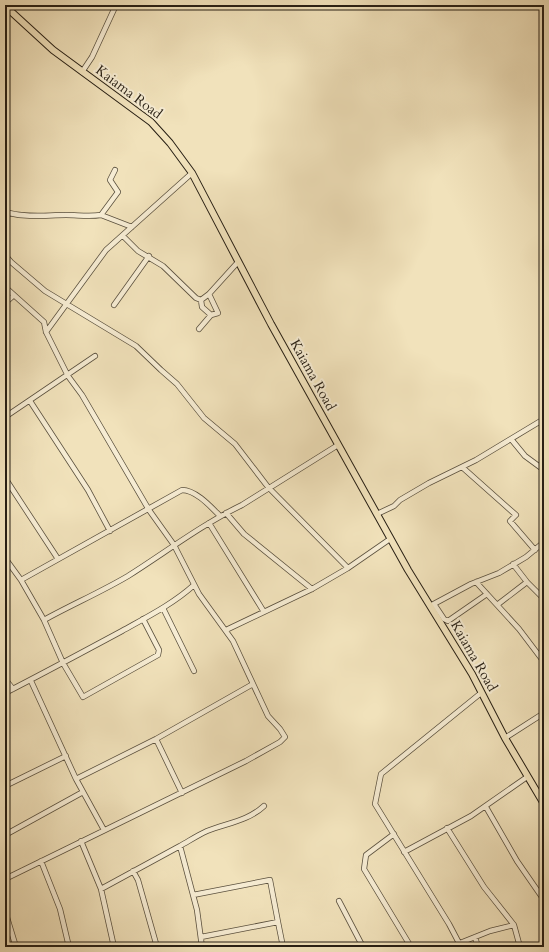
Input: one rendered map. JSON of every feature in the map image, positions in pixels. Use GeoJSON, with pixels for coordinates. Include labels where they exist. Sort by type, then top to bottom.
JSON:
{"type":"FeatureCollection","features":[{"type":"Feature","properties":{"kind":"highway","name":"Kaiama Road"},"geometry":{"type":"LineString","coordinates":[[5,6],[48,46],[151,122],[170,143],[192,173],[238,262],[338,445],[390,538],[432,605],[472,674],[505,738],[544,804]]}},
{"type":"Feature","properties":{"kind":"street"},"geometry":{"type":"LineString","coordinates":[[82,72],[92,57],[116,5]]}},
{"type":"Feature","properties":{"kind":"street"},"geometry":{"type":"LineString","coordinates":[[101,215],[118,192],[110,180],[115,170]]}},
{"type":"Feature","properties":{"kind":"street"},"geometry":{"type":"LineString","coordinates":[[46,332],[67,306],[106,250],[192,173]]}},
{"type":"Feature","properties":{"kind":"street"},"geometry":{"type":"LineString","coordinates":[[5,217],[9,213],[27,216],[67,215],[89,217],[101,215],[132,227]]}},
{"type":"Feature","properties":{"kind":"street"},"geometry":{"type":"LineString","coordinates":[[123,236],[138,251],[149,256],[163,266],[196,298],[201,300]]}},
{"type":"Feature","properties":{"kind":"street"},"geometry":{"type":"LineString","coordinates":[[5,255],[45,291],[67,306],[136,346],[177,384],[213,428],[235,444],[268,487],[348,568]]}},
{"type":"Feature","properties":{"kind":"street"},"geometry":{"type":"LineString","coordinates":[[114,305],[149,256]]}},
{"type":"Feature","properties":{"kind":"street"},"geometry":{"type":"LineString","coordinates":[[201,300],[209,294],[238,262]]}},
{"type":"Feature","properties":{"kind":"street"},"geometry":{"type":"LineString","coordinates":[[5,287],[44,322],[46,332],[68,376],[82,395],[149,510],[174,545],[194,585],[233,641],[268,716],[284,734],[284,740],[246,761],[5,879]]}},
{"type":"Feature","properties":{"kind":"street"},"geometry":{"type":"LineString","coordinates":[[199,329],[211,315],[216,314],[218,311],[209,294]]}},
{"type":"Feature","properties":{"kind":"street"},"geometry":{"type":"LineString","coordinates":[[5,303],[14,295]]}},
{"type":"Feature","properties":{"kind":"street"},"geometry":{"type":"LineString","coordinates":[[201,300],[202,307],[211,315]]}},
{"type":"Feature","properties":{"kind":"street"},"geometry":{"type":"LineString","coordinates":[[5,417],[30,402],[95,356]]}},
{"type":"Feature","properties":{"kind":"street"},"geometry":{"type":"LineString","coordinates":[[30,402],[88,490],[110,531]]}},
{"type":"Feature","properties":{"kind":"street"},"geometry":{"type":"LineString","coordinates":[[377,514],[394,506],[400,500],[462,467],[544,419]]}},
{"type":"Feature","properties":{"kind":"street"},"geometry":{"type":"LineString","coordinates":[[511,439],[525,456],[544,470]]}},
{"type":"Feature","properties":{"kind":"street"},"geometry":{"type":"LineString","coordinates":[[44,620],[127,576],[220,516],[242,505],[268,487],[338,445]]}},
{"type":"Feature","properties":{"kind":"street"},"geometry":{"type":"LineString","coordinates":[[462,467],[516,515],[510,521],[535,550]]}},
{"type":"Feature","properties":{"kind":"street"},"geometry":{"type":"LineString","coordinates":[[5,478],[58,559]]}},
{"type":"Feature","properties":{"kind":"street"},"geometry":{"type":"LineString","coordinates":[[21,580],[149,510],[170,495],[185,490],[210,507],[220,516]]}},
{"type":"Feature","properties":{"kind":"street"},"geometry":{"type":"LineString","coordinates":[[226,513],[244,534],[312,589]]}},
{"type":"Feature","properties":{"kind":"street"},"geometry":{"type":"LineString","coordinates":[[209,523],[264,612]]}},
{"type":"Feature","properties":{"kind":"street"},"geometry":{"type":"LineString","coordinates":[[226,630],[312,589],[348,568],[390,538]]}},
{"type":"Feature","properties":{"kind":"street"},"geometry":{"type":"LineString","coordinates":[[487,594],[448,621],[444,619],[432,605],[476,582],[500,573],[535,550],[544,542]]}},
{"type":"Feature","properties":{"kind":"street"},"geometry":{"type":"LineString","coordinates":[[5,558],[21,580],[44,620],[63,663],[83,697],[158,655],[159,650],[143,619]]}},
{"type":"Feature","properties":{"kind":"street"},"geometry":{"type":"LineString","coordinates":[[513,564],[544,600]]}},
{"type":"Feature","properties":{"kind":"street"},"geometry":{"type":"LineString","coordinates":[[476,582],[519,629],[544,662]]}},
{"type":"Feature","properties":{"kind":"street"},"geometry":{"type":"LineString","coordinates":[[497,605],[527,582]]}},
{"type":"Feature","properties":{"kind":"street"},"geometry":{"type":"LineString","coordinates":[[5,693],[31,681],[163,608],[186,594],[194,585]]}},
{"type":"Feature","properties":{"kind":"street"},"geometry":{"type":"LineString","coordinates":[[163,608],[194,671]]}},
{"type":"Feature","properties":{"kind":"street"},"geometry":{"type":"LineString","coordinates":[[5,679],[13,689]]}},
{"type":"Feature","properties":{"kind":"street"},"geometry":{"type":"LineString","coordinates":[[31,681],[76,779],[104,830]]}},
{"type":"Feature","properties":{"kind":"street"},"geometry":{"type":"LineString","coordinates":[[76,779],[156,739],[254,684]]}},
{"type":"Feature","properties":{"kind":"street"},"geometry":{"type":"LineString","coordinates":[[459,943],[449,924],[375,804],[381,774],[481,693]]}},
{"type":"Feature","properties":{"kind":"street"},"geometry":{"type":"LineString","coordinates":[[505,738],[544,714]]}},
{"type":"Feature","properties":{"kind":"street"},"geometry":{"type":"LineString","coordinates":[[156,739],[182,793]]}},
{"type":"Feature","properties":{"kind":"street"},"geometry":{"type":"LineString","coordinates":[[5,786],[66,756]]}},
{"type":"Feature","properties":{"kind":"street"},"geometry":{"type":"LineString","coordinates":[[404,852],[486,807],[527,777]]}},
{"type":"Feature","properties":{"kind":"street"},"geometry":{"type":"LineString","coordinates":[[5,835],[83,792]]}},
{"type":"Feature","properties":{"kind":"street"},"geometry":{"type":"LineString","coordinates":[[101,889],[208,831],[255,814],[264,806]]}},
{"type":"Feature","properties":{"kind":"street"},"geometry":{"type":"LineString","coordinates":[[486,807],[517,861],[544,900]]}},
{"type":"Feature","properties":{"kind":"street"},"geometry":{"type":"LineString","coordinates":[[447,828],[484,887],[514,925],[520,947]]}},
{"type":"Feature","properties":{"kind":"street"},"geometry":{"type":"LineString","coordinates":[[392,947],[410,946],[364,869],[366,855],[394,834]]}},
{"type":"Feature","properties":{"kind":"street"},"geometry":{"type":"LineString","coordinates":[[81,842],[101,889],[114,947]]}},
{"type":"Feature","properties":{"kind":"street"},"geometry":{"type":"LineString","coordinates":[[180,846],[193,895],[202,947]]}},
{"type":"Feature","properties":{"kind":"street"},"geometry":{"type":"LineString","coordinates":[[41,861],[60,909],[69,947]]}},
{"type":"Feature","properties":{"kind":"street"},"geometry":{"type":"LineString","coordinates":[[133,871],[138,880],[157,947]]}},
{"type":"Feature","properties":{"kind":"street"},"geometry":{"type":"LineString","coordinates":[[193,895],[270,880],[283,947]]}},
{"type":"Feature","properties":{"kind":"street"},"geometry":{"type":"LineString","coordinates":[[97,881],[109,885]]}},
{"type":"Feature","properties":{"kind":"street"},"geometry":{"type":"LineString","coordinates":[[339,901],[363,947]]}},
{"type":"Feature","properties":{"kind":"street"},"geometry":{"type":"LineString","coordinates":[[5,911],[16,947]]}},
{"type":"Feature","properties":{"kind":"street"},"geometry":{"type":"LineString","coordinates":[[201,937],[278,922]]}},
{"type":"Feature","properties":{"kind":"street"},"geometry":{"type":"LineString","coordinates":[[450,947],[475,937],[514,925]]}},
{"type":"Feature","properties":{"kind":"street"},"geometry":{"type":"LineString","coordinates":[[475,937],[478,947]]}}]}
